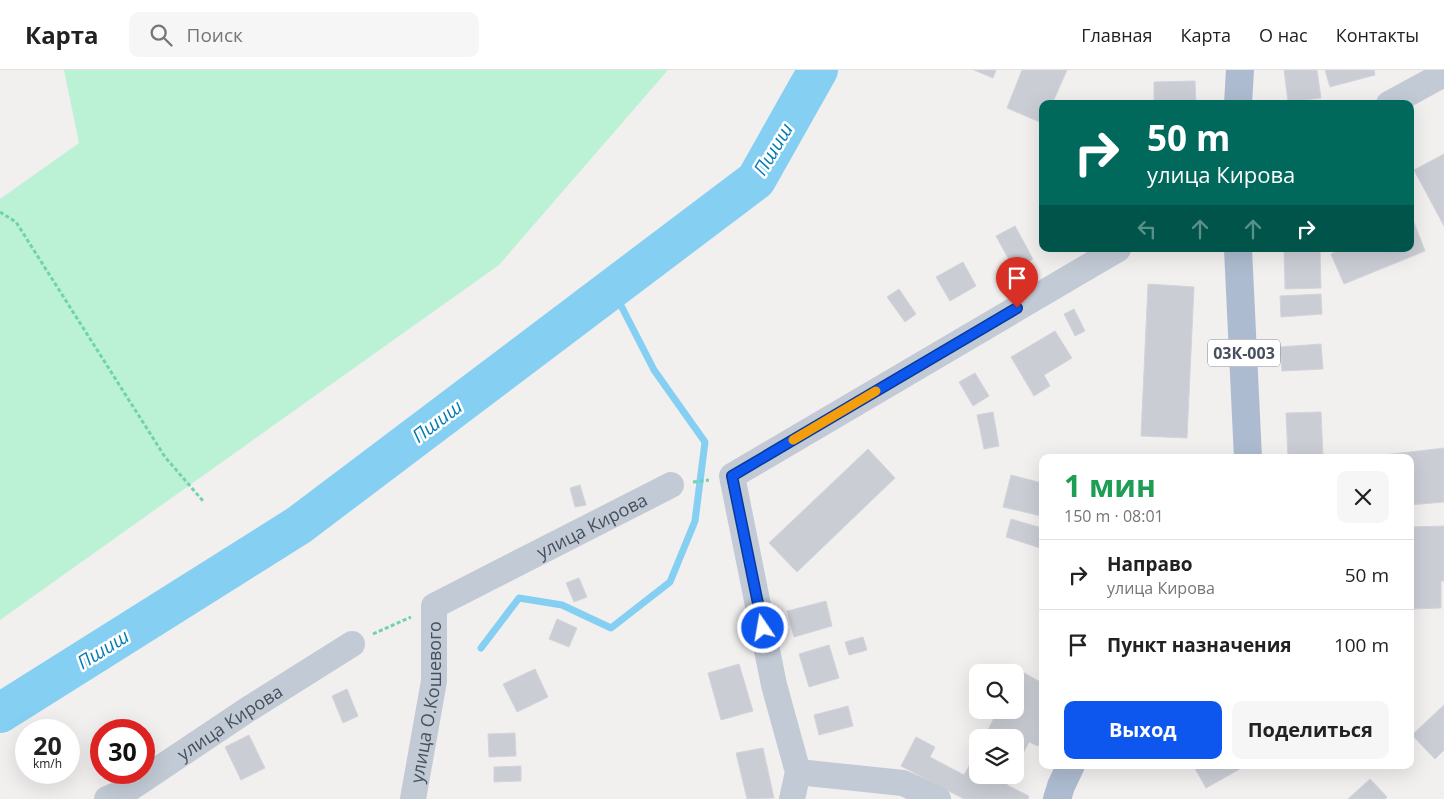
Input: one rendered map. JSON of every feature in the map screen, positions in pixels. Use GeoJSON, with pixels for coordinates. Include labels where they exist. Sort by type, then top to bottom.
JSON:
{"type":"FeatureCollection","features":[{"type":"Feature","properties":{"kind":"main road"},"geometry":{"type":"LineString","coordinates":[[1238,100],[1240,70]]}},
{"type":"Feature","properties":{"kind":"main road","name":"03К-003"},"geometry":{"type":"LineString","coordinates":[[1238,252],[1248,454]]}},
{"type":"Feature","properties":{"kind":"main road"},"geometry":{"type":"LineString","coordinates":[[1057,799],[1069,769]]}},
{"type":"Feature","properties":{"kind":"street"},"geometry":{"type":"LineString","coordinates":[[1396,100],[1444,74]]}},
{"type":"Feature","properties":{"kind":"street"},"geometry":{"type":"LineString","coordinates":[[792,799],[798,772],[774,685],[732,476],[1113,252]]}},
{"type":"Feature","properties":{"kind":"street","name":"улица Кирова"},"geometry":{"type":"LineString","coordinates":[[434,606],[671,485]]}},
{"type":"Feature","properties":{"kind":"street","name":"улица О.Кошевого"},"geometry":{"type":"LineString","coordinates":[[413,799],[434,681],[434,606]]}},
{"type":"Feature","properties":{"kind":"street","name":"улица Кирова"},"geometry":{"type":"LineString","coordinates":[[107,799],[126,790],[247,710],[352,644]]}},
{"type":"Feature","properties":{"kind":"street"},"geometry":{"type":"LineString","coordinates":[[798,772],[903,783],[938,799]]}},
{"type":"Feature","properties":{"kind":"path"},"geometry":{"type":"LineString","coordinates":[[0,212],[16,222],[165,457],[202,501]]}},
{"type":"Feature","properties":{"kind":"path"},"geometry":{"type":"LineString","coordinates":[[671,485],[732,476]]}},
{"type":"Feature","properties":{"kind":"path"},"geometry":{"type":"LineString","coordinates":[[352,644],[434,606]]}},
{"type":"Feature","properties":{"kind":"green space"},"geometry":{"type":"Polygon","coordinates":[[[64,70],[668,70],[499,265],[0,620],[0,199],[79,143],[64,70]]]}},
{"type":"Feature","properties":{"kind":"building"},"geometry":{"type":"Polygon","coordinates":[[[974,70],[996,70],[993,78],[974,70]]]}},
{"type":"Feature","properties":{"kind":"building"},"geometry":{"type":"Polygon","coordinates":[[[1022,70],[1067,70],[1054,100],[1039,100],[1039,122],[1007,108],[1022,70]]]}},
{"type":"Feature","properties":{"kind":"building"},"geometry":{"type":"Polygon","coordinates":[[[1284,70],[1317,70],[1321,98],[1288,100],[1284,70]]]}},
{"type":"Feature","properties":{"kind":"building"},"geometry":{"type":"Polygon","coordinates":[[[1325,70],[1374,70],[1375,75],[1330,87],[1325,70]]]}},
{"type":"Feature","properties":{"kind":"building"},"geometry":{"type":"Polygon","coordinates":[[[1195,81],[1196,100],[1154,100],[1154,82],[1195,81]]]}},
{"type":"Feature","properties":{"kind":"building"},"geometry":{"type":"Polygon","coordinates":[[[1444,154],[1444,226],[1414,170],[1444,154]]]}},
{"type":"Feature","properties":{"kind":"building"},"geometry":{"type":"Polygon","coordinates":[[[1414,223],[1425,251],[1344,284],[1331,254],[1336,252],[1414,252],[1414,223]]]}},
{"type":"Feature","properties":{"kind":"building"},"geometry":{"type":"Polygon","coordinates":[[[1015,226],[1033,259],[1014,269],[996,236],[1015,226]]]}},
{"type":"Feature","properties":{"kind":"building"},"geometry":{"type":"Polygon","coordinates":[[[1284,252],[1320,252],[1321,288],[1285,289],[1284,252]]]}},
{"type":"Feature","properties":{"kind":"building"},"geometry":{"type":"Polygon","coordinates":[[[963,262],[976,286],[950,301],[936,277],[963,262]]]}},
{"type":"Feature","properties":{"kind":"building"},"geometry":{"type":"Polygon","coordinates":[[[1148,284],[1194,287],[1187,438],[1141,436],[1148,284]]]}},
{"type":"Feature","properties":{"kind":"building"},"geometry":{"type":"Polygon","coordinates":[[[899,289],[916,314],[905,322],[887,297],[899,289]]]}},
{"type":"Feature","properties":{"kind":"building"},"geometry":{"type":"Polygon","coordinates":[[[1321,294],[1322,314],[1281,317],[1280,296],[1321,294]]]}},
{"type":"Feature","properties":{"kind":"building"},"geometry":{"type":"Polygon","coordinates":[[[1074,309],[1085,331],[1075,336],[1064,314],[1074,309]]]}},
{"type":"Feature","properties":{"kind":"building"},"geometry":{"type":"Polygon","coordinates":[[[1055,331],[1072,358],[1044,375],[1050,386],[1034,396],[1011,357],[1055,331]]]}},
{"type":"Feature","properties":{"kind":"building"},"geometry":{"type":"Polygon","coordinates":[[[1321,344],[1323,369],[1282,371],[1280,347],[1321,344]]]}},
{"type":"Feature","properties":{"kind":"building"},"geometry":{"type":"Polygon","coordinates":[[[975,373],[989,396],[973,406],[959,382],[975,373]]]}},
{"type":"Feature","properties":{"kind":"building"},"geometry":{"type":"Polygon","coordinates":[[[993,412],[999,446],[984,449],[977,415],[993,412]]]}},
{"type":"Feature","properties":{"kind":"building"},"geometry":{"type":"Polygon","coordinates":[[[1321,412],[1323,454],[1288,454],[1286,413],[1321,412]]]}},
{"type":"Feature","properties":{"kind":"building"},"geometry":{"type":"Polygon","coordinates":[[[1444,448],[1444,502],[1414,505],[1414,454],[1392,454],[1444,448]]]}},
{"type":"Feature","properties":{"kind":"building"},"geometry":{"type":"Polygon","coordinates":[[[868,449],[895,478],[797,572],[769,543],[868,449]]]}},
{"type":"Feature","properties":{"kind":"building"},"geometry":{"type":"Polygon","coordinates":[[[1011,475],[1039,482],[1039,516],[1003,507],[1011,475]]]}},
{"type":"Feature","properties":{"kind":"building"},"geometry":{"type":"Polygon","coordinates":[[[580,485],[586,505],[575,507],[570,488],[580,485]]]}},
{"type":"Feature","properties":{"kind":"building"},"geometry":{"type":"Polygon","coordinates":[[[1011,519],[1039,527],[1039,548],[1006,537],[1011,519]]]}},
{"type":"Feature","properties":{"kind":"building"},"geometry":{"type":"Polygon","coordinates":[[[1444,526],[1444,581],[1441,581],[1441,608],[1414,609],[1414,527],[1444,526]]]}},
{"type":"Feature","properties":{"kind":"building"},"geometry":{"type":"Polygon","coordinates":[[[579,578],[587,597],[574,602],[566,583],[579,578]]]}},
{"type":"Feature","properties":{"kind":"building"},"geometry":{"type":"Polygon","coordinates":[[[826,601],[832,626],[794,637],[787,611],[826,601]]]}},
{"type":"Feature","properties":{"kind":"building"},"geometry":{"type":"Polygon","coordinates":[[[557,619],[577,628],[569,647],[549,639],[557,619]]]}},
{"type":"Feature","properties":{"kind":"building"},"geometry":{"type":"Polygon","coordinates":[[[863,637],[867,650],[849,655],[845,642],[863,637]]]}},
{"type":"Feature","properties":{"kind":"building"},"geometry":{"type":"Polygon","coordinates":[[[829,645],[839,678],[809,687],[799,654],[829,645]]]}},
{"type":"Feature","properties":{"kind":"building"},"geometry":{"type":"Polygon","coordinates":[[[739,664],[753,711],[721,720],[708,673],[739,664]]]}},
{"type":"Feature","properties":{"kind":"building"},"geometry":{"type":"Polygon","coordinates":[[[535,669],[548,697],[517,712],[503,684],[535,669]]]}},
{"type":"Feature","properties":{"kind":"building"},"geometry":{"type":"Polygon","coordinates":[[[1024,673],[1039,681],[1038,746],[1029,742],[1024,752],[1024,729],[988,729],[994,719],[1024,719],[1024,673]]]}},
{"type":"Feature","properties":{"kind":"building"},"geometry":{"type":"Polygon","coordinates":[[[347,689],[358,716],[343,723],[332,696],[347,689]]]}},
{"type":"Feature","properties":{"kind":"building"},"geometry":{"type":"Polygon","coordinates":[[[1444,705],[1444,750],[1435,759],[1414,737],[1414,733],[1444,705]]]}},
{"type":"Feature","properties":{"kind":"building"},"geometry":{"type":"Polygon","coordinates":[[[848,706],[853,726],[819,735],[814,715],[848,706]]]}},
{"type":"Feature","properties":{"kind":"building"},"geometry":{"type":"Polygon","coordinates":[[[515,733],[516,756],[489,757],[488,734],[515,733]]]}},
{"type":"Feature","properties":{"kind":"building"},"geometry":{"type":"Polygon","coordinates":[[[249,735],[265,768],[241,780],[225,747],[249,735]]]}},
{"type":"Feature","properties":{"kind":"building"},"geometry":{"type":"Polygon","coordinates":[[[916,737],[935,747],[930,757],[964,775],[969,766],[969,784],[1008,784],[1029,796],[1028,799],[964,799],[901,766],[916,737]]]}},
{"type":"Feature","properties":{"kind":"building"},"geometry":{"type":"Polygon","coordinates":[[[763,748],[774,798],[747,799],[736,753],[763,748]]]}},
{"type":"Feature","properties":{"kind":"building"},"geometry":{"type":"Polygon","coordinates":[[[521,766],[521,781],[494,782],[494,767],[521,766]]]}},
{"type":"Feature","properties":{"kind":"building"},"geometry":{"type":"Polygon","coordinates":[[[1195,769],[1240,769],[1206,788],[1195,769]]]}},
{"type":"Feature","properties":{"kind":"building"},"geometry":{"type":"Polygon","coordinates":[[[1370,779],[1387,797],[1385,799],[1348,799],[1370,779]]]}},
{"type":"Feature","properties":{"kind":"waterway","name":"Пшиш"},"geometry":{"type":"LineString","coordinates":[[0,713],[299,525],[756,180],[818,70]]}},
{"type":"Feature","properties":{"kind":"waterway"},"geometry":{"type":"LineString","coordinates":[[481,648],[519,598],[562,605],[611,628],[670,582],[695,521],[705,442],[654,370],[612,288]]}},
{"type":"Feature","properties":{"kind":"slow traffic"},"geometry":{"type":"LineString","coordinates":[[793,440],[876,391]]}},
{"type":"Feature","properties":{"kind":"route"},"geometry":{"type":"LineString","coordinates":[[763,628],[732,476],[1017,308]]}}]}
